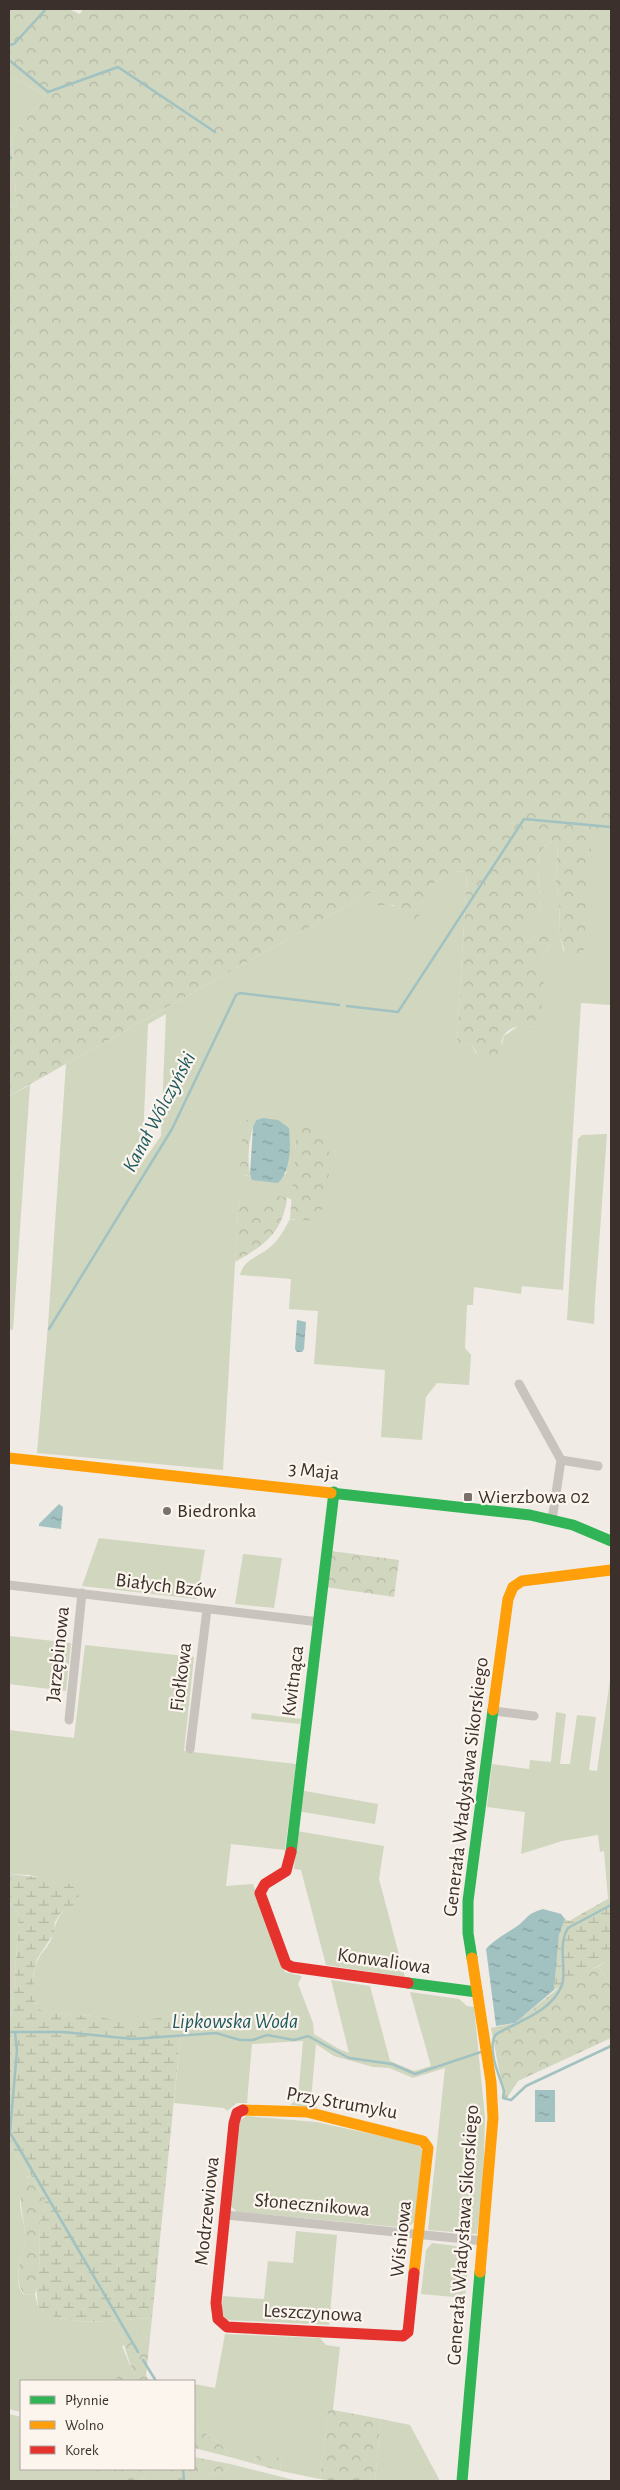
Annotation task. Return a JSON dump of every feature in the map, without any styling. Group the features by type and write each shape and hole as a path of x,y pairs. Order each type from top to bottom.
{"street":[{"path":"519,1384 561,1460 552,1520"},
{"name":"3 Maja","path":"9,1458 506,1512 552,1520 611,1541"},
{"path":"561,1460 598,1466"},
{"name":"Kwitnąca","path":"286,1964 260,1893 268,1882 285,1874 289,1867 334,1492"},
{"name":"Generała Władysława Sikorskiego","path":"462,2481 493,2118 491,2082 468,1933 468,1901 508,1599 513,1587 527,1580 611,1570"},
{"name":"Białych Bzów","path":"9,1585 319,1622"},
{"name":"Jarzębinowa","path":"69,1720 82,1593"},
{"name":"Fiołkowa","path":"190,1749 207,1609"},
{"path":"494,1711 534,1716"},
{"name":"Konwaliowa","path":"286,1964 321,1971 478,1992"},
{"name":"Przy Strumyku","path":"243,2110 273,2110 316,2114 410,2136 423,2141 428,2148"},
{"name":"Modrzewiowa","path":"218,2319 216,2303 234,2123 238,2113 243,2110"},
{"name":"Wiśniowa","path":"408,2332 428,2148"},
{"name":"Słonecznikowa","path":"226,2215 391,2230 420,2235 484,2241"},
{"name":"Leszczynowa","path":"218,2319 227,2327 403,2336 408,2332"}],"green space":[{"path":"9,9 69,9 80,14 83,9 611,9 610,835 592,834 583,960 568,959 560,938 559,898 556,881 558,842 549,843 543,849 538,867 541,907 528,923 525,931 526,942 530,943 540,931 549,931 550,944 541,958 539,966 544,975 540,1027 520,1026 510,1029 503,1037 500,1053 490,1060 482,1059 471,1044 457,1043 467,872 459,871 440,879 429,888 417,922 410,926 400,921 394,905 376,905 377,889 9,1096 9,208 17,205 11,137 45,96 9,74"},
{"path":"9,74 45,96 11,137 17,205 9,208"},
{"path":"611,814 611,1005 581,1003 563,1290 522,1286 521,1294 474,1287 473,1305 467,1305 465,1348 471,1355 469,1385 437,1383 426,1397 422,1440 381,1437 385,1370 314,1364 318,1311 289,1309 291,1279 240,1275 248,1262 276,1242 290,1219 295,1220 300,1140 296,1140 292,1200 286,1197 257,1202 239,1195 223,1470 37,1453 66,1064 377,889 388,904 397,907 400,921 417,921 429,888 440,879 459,871 467,872 457,1042 471,1044 476,1053 502,1044 504,1036 520,1025 540,1027 539,966 541,958 550,944 536,936 530,943 526,942 524,931 541,907 538,867 543,848 549,843 558,842 556,881 559,898 560,938 564,952 592,834","holes":["166,1014 161,1136 142,1163 148,1024","263,1118 289,1128 290,1142 286,1174 252,1180 251,1177 244,1175 243,1120"]},
{"path":"30,1085 13,1330 9,1329 9,1096"},
{"path":"301,1118 321,1128 329,1149 329,1174 319,1221 290,1219 296,1140 300,1139"},
{"path":"243,1120 256,1120 249,1148 249,1171 251,1177 240,1173"},
{"path":"607,1134 594,1324 567,1320 578,1139 582,1135"},
{"path":"239,1195 245,1195 257,1202 275,1196 286,1197 287,1199 281,1221 270,1238 235,1262"},
{"path":"99,1538 205,1550 197,1599 82,1586"},
{"path":"331,1551 399,1560 394,1597 326,1587"},
{"path":"243,1554 282,1558 274,1608 235,1604"},
{"path":"9,1636 71,1643 66,1691 9,1684"},
{"path":"85,1645 194,1657 184,1751 296,1764 285,1850 231,1844 226,1886 253,1884 285,1972 302,1976 298,1984 313,2023 314,2034 349,2053 331,1980 370,1986 390,2061 414,2071 431,2066 410,1992 459,1999 467,2006 474,2007 485,2118 483,2187 477,2234 428,2230 445,2068 413,2078 389,2068 373,2067 334,2056 316,2044 311,2100 318,2108 290,2105 298,2098 303,2041 252,2044 247,2103 237,2103 227,2111 224,2108 174,2103 182,2021 174,2015 139,2023 124,2024 99,2017 51,2013 44,2011 37,2005 33,1989 36,1964 52,1938 59,1917 67,1909 64,1883 29,1875 9,1874 9,1730 74,1738"},
{"path":"610,1680 611,1897 608,1898 604,1851 600,1852 598,1835 562,1841 521,1854 525,1812 487,1807 492,1764 529,1769 530,1760 551,1762 556,1712 566,1714 560,1764 570,1764 577,1715 596,1717 589,1770 597,1771"},
{"path":"252,1713 301,1719 300,1724 251,1719"},
{"path":"299,1790 378,1804 375,1824 297,1811"},
{"path":"297,1831 384,1846 379,1879 405,1977 326,1965 301,1870 294,1869"},
{"path":"9,1874 47,1878 80,1887 78,1902 60,1914 55,1922 54,1933 37,1959 33,1975 35,2003 41,2010 56,2014 97,2016 128,2024 173,2015 182,2021 152,2318 92,2322 76,2321 61,2319 48,2314 38,2307 36,2285 39,2276 40,2222 46,2211 45,2202 31,2175 9,2145 9,2027 13,2007 19,1913 9,1902"},
{"path":"611,1897 611,1959 554,1990 559,1935 565,1919 569,1921"},
{"path":"9,1902 19,1913 13,2007 9,2027"},
{"path":"611,1959 611,1987 599,1966"},
{"path":"599,1966 611,1987 611,2038 518,2081 505,2101 491,2028 515,2023 566,1982"},
{"path":"246,2116 316,2122 418,2144 422,2151 415,2221 408,2228 237,2212 231,2206 239,2122"},
{"path":"9,2145 31,2175 27,2177 20,2200 25,2238 18,2281 23,2294 35,2295 38,2307 48,2314 61,2319 92,2322 152,2318 150,2337 142,2336 122,2346 132,2370 117,2380 20,2380 20,2412 9,2409"},
{"path":"31,2175 45,2202 46,2211 40,2223 39,2276 35,2295 24,2294 20,2287 18,2274 25,2237 21,2204 22,2187 25,2180"},
{"path":"296,2231 337,2235 329,2325 226,2320 221,2310 223,2296 264,2299 268,2261 293,2263"},
{"path":"432,2243 464,2247 469,2254 465,2298 421,2294 426,2250"},
{"path":"225,2334 320,2338 326,2345 340,2347 333,2410 328,2410 320,2479 281,2471 280,2460 256,2457 255,2464 230,2457 224,2447 195,2426 195,2384 215,2388"},
{"path":"136,2335 150,2337 146,2375 148,2380 116,2380 120,2373 132,2370 122,2339"},
{"path":"328,2409 381,2419 375,2481 333,2481 320,2479"},
{"path":"9,2414 20,2417 20,2470 93,2470 107,2477 125,2481 9,2481"},
{"path":"381,2419 410,2425 440,2481 375,2481"},
{"path":"195,2426 224,2447 230,2457 195,2448"},
{"path":"262,2452 275,2454 280,2460 281,2471 255,2464 256,2457"},
{"path":"195,2457 230,2464 223,2472 206,2475 201,2481 171,2481 171,2470 195,2470"},
{"path":"230,2464 298,2481 201,2481 206,2475 223,2472"},
{"path":"92,2470 147,2470 145,2478 132,2481 117,2480"},
{"path":"147,2470 171,2470 171,2481 138,2481 145,2478"}],"water":[{"path":"263,1118 278,1120 289,1128 290,1150 288,1165 278,1183 252,1180 250,1174 253,1127 256,1120"},
{"path":"297,1320 306,1322 304,1349 302,1352 297,1352 295,1349"},
{"path":"59,1504 63,1507 61,1529 39,1526 39,1524"},
{"path":"543,1909 561,1914 565,1919 559,1935 554,1990 515,2023 496,2026 486,1949 530,1915"},
{"path":"535,2090 555,2090 555,2122 535,2122"}],"waterway":[{"path":"9,45 14,44 46,9"},
{"path":"9,60 48,92 118,67 215,132"},
{"name":"Kanał Wólczyński","path":"347,1006 398,1012 524,819 611,827"},
{"name":"Kanał Wólczyński","path":"49,1329 172,1129 236,995 240,993 339,1005"},
{"name":"Lipkowska Woda","path":"611,1905 568,1928 563,1942 564,1972 562,1985 551,2002 494,2037 492,2048 504,2091 503,2098 511,2100 526,2086 611,2046"},
{"name":"Lipkowska Woda","path":"9,2032 63,2032 133,2039 216,2033 240,2040 253,2040 267,2035 294,2040 308,2036 349,2058 392,2064 415,2074 481,2052"},
{"path":"10,2131 17,2050 15,2032"},
{"path":"9,2131 138,2352"},
{"path":"143,2360 155,2380"},
{"path":"183,2470 184,2481"}],"traffic: fast":[{"path":"291,1852 334,1492"},
{"path":"331,1493 530,1515 573,1525 611,1541"},
{"path":"472,1958 468,1933 468,1901 493,1710"},
{"path":"408,1983 477,1992"},
{"path":"462,2481 480,2272"}],"traffic: slow":[{"path":"9,1458 331,1493"},
{"path":"493,1710 508,1599 513,1587 522,1581 611,1570"},
{"path":"472,1958 491,2082 493,2118 480,2272"},
{"path":"243,2110 307,2112 423,2141 428,2148 414,2273"}],"traffic: jam":[{"path":"291,1852 286,1871 265,1884 260,1893 286,1964 292,1967 408,1983"},
{"path":"243,2110 237,2113 234,2123 216,2303 218,2319 227,2327 403,2336 408,2332 414,2273"}],"place":[{"name":"Wierzbowa 02","path":"468,1497"},
{"name":"Biedronka","path":"167,1511"}]}
